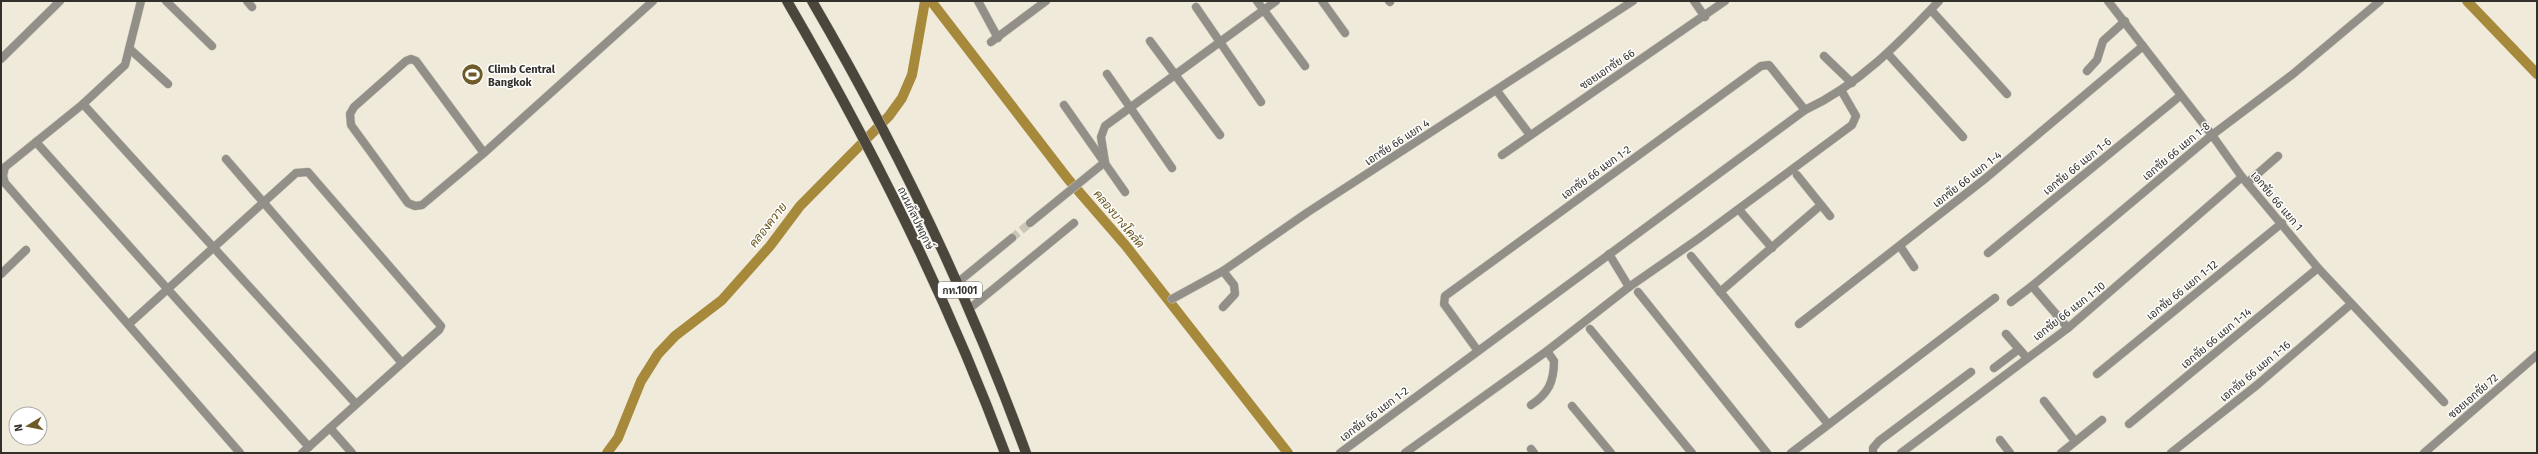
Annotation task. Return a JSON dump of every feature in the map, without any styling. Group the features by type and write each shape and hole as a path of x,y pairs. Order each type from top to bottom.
{"main road":[{"name":"ถนนกัลปพฤกษ์","path":"787,1 867,145 933,281 1005,453"},
{"name":"ถนนกัลปพฤกษ์","path":"812,1 883,130 957,283 1026,453"}],"street":[{"path":"1,58 60,1"},
{"path":"141,1 131,50 125,65 83,104 6,167 3,176 5,183 240,453"},
{"path":"166,1 212,46"},
{"path":"484,153 416,61 411,59 406,60 354,107 350,114 351,125 408,203 412,205 424,203 484,153 653,1"},
{"path":"978,1 995,40 1046,1"},
{"path":"1257,1 1305,66"},
{"path":"1105,162 1102,137 1105,126 1276,1"},
{"path":"1322,1 1345,34"},
{"name":"เอกชัย 66 แยก 4","path":"1172,299 1223,271 1308,212 1497,91 1633,1"},
{"path":"1694,1 1705,17"},
{"name":"ซอยเอกชัย 66","path":"1502,155 1705,17 1725,1"},
{"name":"เอกชัย 66 แยก 1-2","path":"1340,453 1805,110 1852,83 1888,54 1939,1"},
{"name":"เอกชัย 66 แยก 1","path":"2108,1 2125,21 2180,96 2212,135 2245,180 2318,268 2444,402"},
{"name":"เอกชัย 66 แยก 1-8","path":"2011,302 2212,135 2293,74 2380,1"},
{"path":"1196,7 1261,102"},
{"path":"1930,10 2007,94"},
{"path":"2087,71 2097,60 2103,41 2125,21"},
{"path":"1150,41 1174,76 1220,135"},
{"name":"เอกชัย 66 แยก 1-4","path":"1799,324 1900,246 2060,118 2143,46"},
{"path":"131,50 168,84"},
{"path":"1888,54 1963,137"},
{"path":"1824,56 1852,83"},
{"name":"เอกชัย 66 แยก 1-2","path":"1478,351 1444,304 1445,296 1761,66 1769,65 1805,110"},
{"path":"1107,74 1172,168"},
{"path":"1405,453 1547,351 1629,287 1698,239 1852,125 1856,116 1841,90"},
{"path":"1497,91 1530,135"},
{"name":"เอกชัย 66 แยก 1-6","path":"1988,253 2180,96"},
{"path":"83,104 356,404"},
{"path":"1064,104 1125,192"},
{"path":"36,142 309,447"},
{"name":"เอกชัย 66 แยก 1-10","path":"1901,453 2068,328 2245,180 2278,156"},
{"path":"226,160 402,363"},
{"path":"1030,223 1105,162"},
{"path":"129,324 296,173 308,172 440,323 439,330 302,453"},
{"path":"1797,175 1830,216"},
{"path":"1720,292 1821,205"},
{"path":"1741,212 1772,248"},
{"path":"968,309 1074,223"},
{"name":"เอกชัย 66 แยก 1-12","path":"2097,374 2282,223"},
{"path":"957,283 1012,238"},
{"path":"1900,246 1914,267"},
{"path":"1,274 26,250"},
{"path":"1609,254 1629,287"},
{"path":"1691,256 1828,424"},
{"name":"เอกชัย 66 แยก 1-14","path":"2129,424 2318,268"},
{"path":"1223,271 1234,284 1236,294 1223,307"},
{"path":"2032,286 2068,328"},
{"path":"1638,292 1767,453"},
{"path":"1791,453 1995,298"},
{"name":"เอกชัย 66 แยก 1-16","path":"2171,453 2257,385 2351,304"},
{"path":"1590,329 1692,453"},
{"path":"2006,334 2027,358"},
{"path":"1994,368 2019,349"},
{"path":"1531,405 1544,396 1549,386 1554,361 1547,351"},
{"name":"ซอยเอกชัย 72","path":"2424,453 2537,355"},
{"path":"1873,453 1873,448 1879,441 1971,372"},
{"path":"2044,401 2075,441"},
{"path":"1572,406 1611,453"},
{"path":"2061,453 2102,420"},
{"path":"330,428 352,453"},
{"path":"2000,440 2010,453"}],"waterway":[{"name":"คลองควาย","path":"607,453 618,438 641,381 658,354 675,336 722,300 770,246 800,206 889,116 902,98 912,75 925,1"},
{"name":"คลองบางโคลัด","path":"931,1 1068,179 1126,246 1288,453"},
{"path":"2467,1 2537,74"}],"tunnel":[{"path":"1012,238 1030,223"}],"place":[{"name":"Climb Central Bangkok","path":"473,75"}]}
